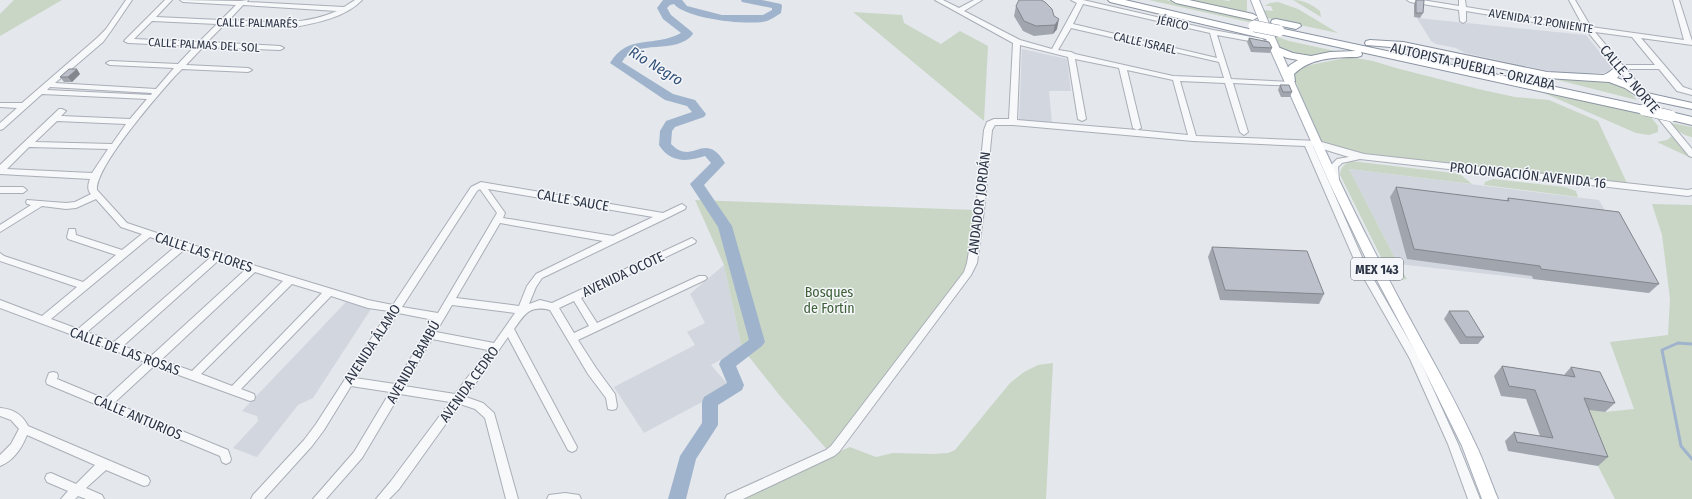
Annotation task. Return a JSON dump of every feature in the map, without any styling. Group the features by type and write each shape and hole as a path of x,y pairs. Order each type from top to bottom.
{"highway":[{"path":"1113,0 1204,23 1274,37 1298,58 1314,59"},
{"path":"1137,0 1254,21"},
{"path":"1176,0 1254,21"},
{"name":"AUTOPISTA PUEBLA - ORIZABA","path":"1254,21 1274,37 1494,78 1643,103"},
{"name":"AUTOPISTA PUEBLA - ORIZABA","path":"1274,37 1370,43 1643,103 1692,121"},
{"path":"1370,43 1403,45 1547,75 1605,78 1629,86 1643,103 1692,106"},
{"path":"1292,85 1288,73 1294,67 1314,59 1335,54 1358,54 1449,73 1494,78"},
{"path":"1605,78 1614,74 1621,67"},
{"name":"AUTOPISTA PUEBLA - ORIZABA","path":"1667,112 1692,116"}],"main road":[{"name":"MEX 143","path":"1255,0 1274,37 1313,144 1336,184 1376,267 1426,359 1469,445 1490,499"}],"street":[{"path":"0,127 100,40 109,30 128,0"},
{"path":"150,19 169,0"},
{"path":"183,0 243,2 348,9"},
{"name":"CALLE PALMARÉS","path":"150,19 294,25 305,24 348,9 359,0"},
{"path":"938,0 1017,42 1123,69 1177,81 1292,85"},
{"path":"959,11 979,0"},
{"name":"AVENIDA 12 PONIENTE","path":"1410,0 1634,35 1691,42"},
{"path":"1462,0 1463,21"},
{"name":"CALLE 2 NORTE","path":"1572,0 1588,28 1621,67 1643,103 1692,154"},
{"path":"1676,0 1691,42"},
{"path":"1053,51 1068,25 1078,1"},
{"name":"JÉRICO","path":"1078,1 1213,32 1274,37"},
{"path":"0,229 35,203 66,206 76,205 97,195 93,191 92,185 95,176 131,122 180,66 243,2"},
{"name":"CALLE PALMAS DEL SOL","path":"150,19 128,41 280,48"},
{"name":"CALLE ISRAEL","path":"1068,25 1222,61"},
{"path":"1213,32 1244,132"},
{"path":"1634,35 1680,89 1692,93"},
{"path":"1013,122 1017,42"},
{"path":"1072,56 1082,119"},
{"path":"110,63 248,70"},
{"path":"1621,67 1662,67"},
{"path":"1123,69 1137,128"},
{"path":"1177,81 1193,138"},
{"path":"48,85 155,94"},
{"path":"41,92 155,94"},
{"path":"0,105 25,106"},
{"path":"0,170 62,111"},
{"path":"55,118 131,122"},
{"name":"ANDADOR JORDÁN","path":"731,499 830,453 835,449 968,273 972,263 980,210 989,126 994,122 1013,122 1193,138 1313,144 1364,157"},
{"path":"27,144 114,147"},
{"path":"1313,144 1362,266 1414,358 1453,444 1474,499"},
{"path":"1336,184 1334,166 1340,161 1364,157"},
{"name":"PROLONGACIÓN AVENIDA 16","path":"1364,157 1688,193 1692,192"},
{"path":"0,170 95,176"},
{"path":"482,185 501,213 498,220 615,240"},
{"name":"CALLE SAUCE","path":"482,185 664,216"},
{"name":"AVENIDA ÁLAMO","path":"259,498 308,443 474,189 482,185"},
{"path":"0,190 22,190"},
{"name":"CALLE LAS FLORES","path":"97,195 124,225 148,234 368,304 439,317"},
{"name":"AVENIDA CEDRO","path":"382,499 394,486 509,330 522,310 535,281 539,276 682,207"},
{"name":"AVENIDA BAMBÚ","path":"320,499 358,455 498,220"},
{"path":"72,231 72,237 124,254"},
{"path":"43,320 148,234"},
{"name":"AVENIDA OCOTE","path":"554,307 692,241"},
{"path":"79,334 183,245"},
{"path":"0,256 1,258 84,286"},
{"path":"115,347 218,256"},
{"path":"106,404 253,268"},
{"path":"573,338 702,278"},
{"path":"193,376 290,280"},
{"path":"233,390 329,292"},
{"path":"576,297 595,328"},
{"path":"449,301 522,310 540,304 554,307 611,397 612,406"},
{"name":"CALLE DE LAS ROSAS","path":"0,304 250,397"},
{"path":"509,330 572,447"},
{"path":"429,335 496,347"},
{"name":"CALLE ANTURIOS","path":"53,376 51,381 224,453 226,459"},
{"path":"348,381 473,402 482,407 490,416 512,499"},
{"path":"0,412 10,413 20,420 24,429 21,441 10,454 0,461"},
{"path":"24,429 144,481"},
{"path":"67,499 104,464"},
{"path":"51,478 98,499"},
{"path":"553,499 575,499"}],"shaded area":[{"path":"1417,18 1586,35 1612,67 1608,72 1602,73 1562,74 1465,53 1456,48 1436,44 1431,41"},
{"path":"1022,49 1067,59 1071,91 1049,91 1052,123 1019,120"},
{"path":"1349,169 1599,200 1649,293 1398,264"},
{"path":"724,265 742,348 711,365 730,387 644,433 614,387 695,345 687,332 705,323 690,294"},
{"path":"346,302 371,309 313,398 298,405 257,457 233,448 258,421 257,416 242,411"}],"green space":[{"path":"14,0 62,0 0,36 0,14"},
{"path":"1149,0 1166,0 1260,21 1262,25"},
{"path":"1191,0 1247,0 1247,12"},
{"path":"1293,0 1314,6 1320,11 1321,17"},
{"path":"1278,2 1298,9 1338,33 1267,18 1264,10 1273,11 1271,6 1265,6 1270,3"},
{"path":"853,12 902,15 904,23 941,44 960,31 988,46 984,121"},
{"path":"1275,36 1289,41 1335,51 1305,57 1281,50"},
{"path":"1350,57 1373,61 1478,89 1515,97 1549,100 1598,121 1627,183 1358,154 1324,144 1317,138 1294,77 1294,72 1305,66"},
{"path":"1554,79 1587,80 1610,83 1620,86 1637,100"},
{"path":"1544,93 1650,116 1658,126 1658,132 1649,135 1636,133"},
{"path":"1672,123 1692,127 1692,137 1680,132"},
{"path":"1672,136 1691,158 1657,142 1667,140"},
{"path":"1351,161 1453,173 1461,175 1472,184 1349,169 1407,279 1393,281 1340,175 1343,166"},
{"path":"1493,179 1565,187 1576,191 1578,197 1484,185 1485,182"},
{"name":"Bosques de Fortín","path":"695,200 977,210 968,273 830,453 781,397 742,348 724,265"},
{"path":"1652,204 1692,205 1692,499 1615,499 1598,466 1574,407 1605,412 1634,409 1610,342 1668,335 1670,299 1662,235"},
{"path":"1053,363 1046,499 740,499 834,456 838,452 850,447 876,457 893,453 933,454 948,453 955,450 1010,383 1024,372 1038,365"}],"building":[{"path":"1019,0 1041,0 1052,9 1054,16 1059,19 1055,25 1036,26 1024,21 1016,6"},
{"path":"1416,0 1424,0 1423,13 1416,13"},
{"path":"1249,38 1269,42 1272,48 1253,47"},
{"path":"69,69 77,69 68,77 60,77"},
{"path":"1280,85 1289,85 1292,92 1283,92"},
{"path":"1396,187 1509,201 1508,198 1619,212 1659,284 1541,269 1540,266 1414,249"},
{"path":"1212,247 1307,251 1324,294 1225,290"},
{"path":"1449,311 1468,311 1484,337 1466,337"},
{"path":"1502,366 1575,377 1571,367 1600,372 1615,403 1584,398 1608,457 1517,442 1514,432 1553,438 1535,390 1509,386"}],"waterway":[{"name":"Río Negro","path":"677,499 688,456 710,425 710,402 736,385 727,364 757,342 725,226 697,184 719,163 707,151 684,157 675,154 665,145 666,131 670,124 700,114 691,103 669,97 616,63 620,55 633,47 666,43 688,34 667,17 662,8 667,2 677,1 683,8 722,18 765,18 777,11 777,6 746,0"},
{"path":"1692,344 1678,343 1662,350 1681,446 1692,459"}]}
